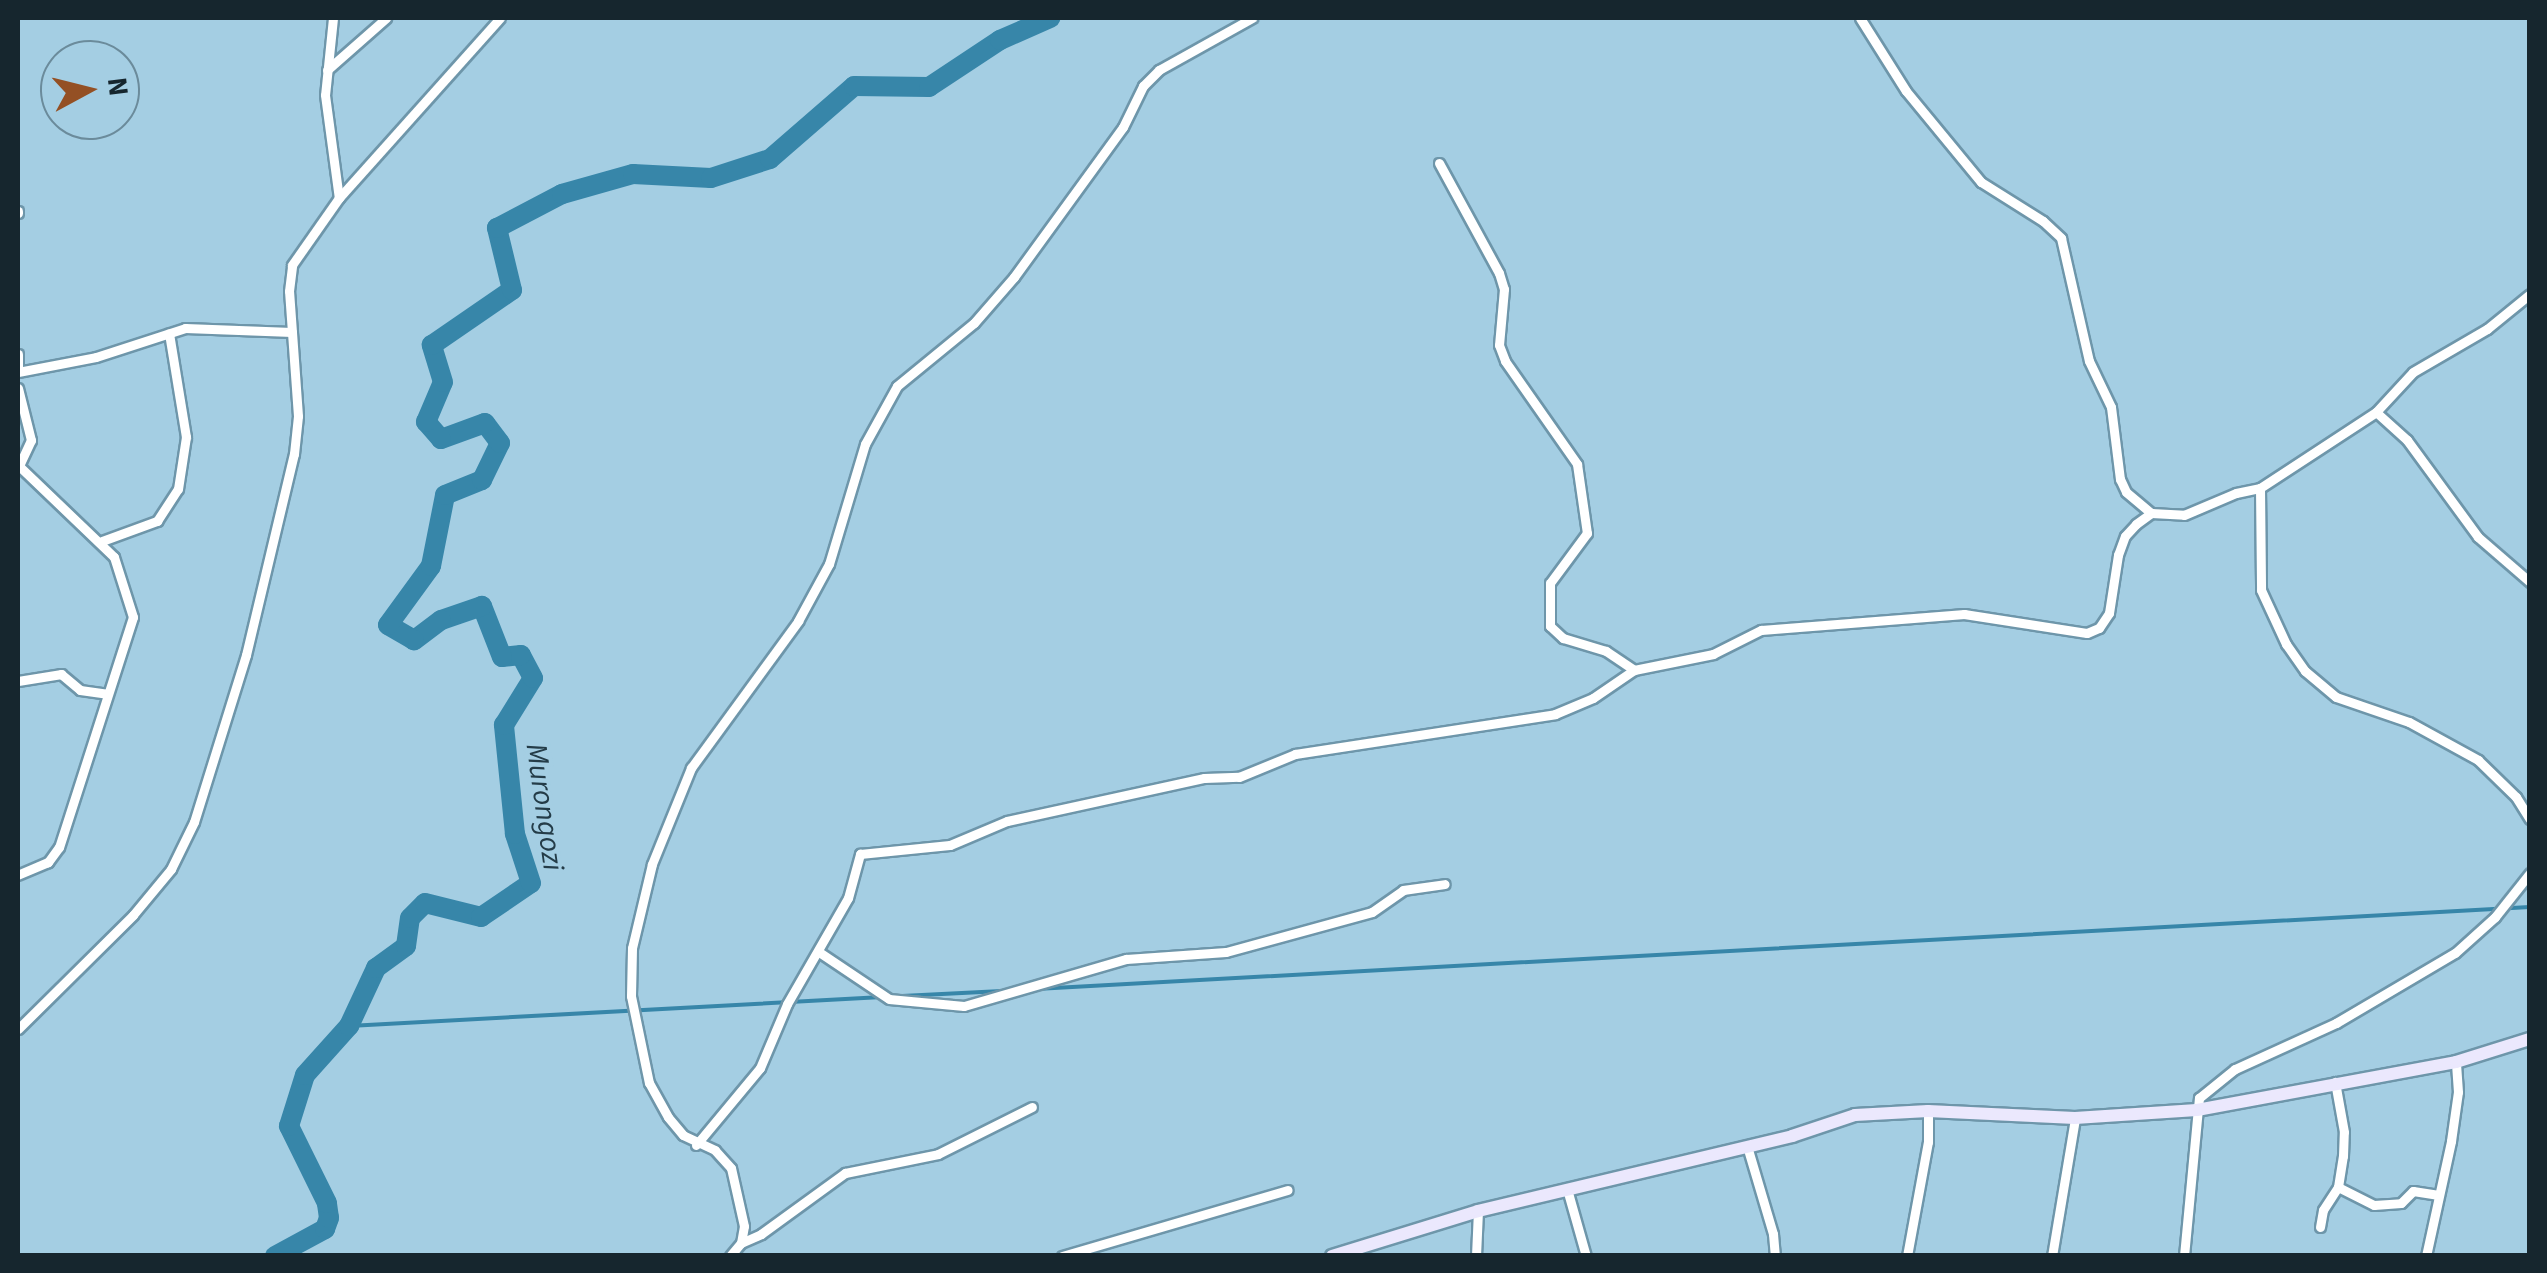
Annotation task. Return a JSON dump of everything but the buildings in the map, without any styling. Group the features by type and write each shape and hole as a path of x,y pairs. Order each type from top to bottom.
{"street":[{"path":"333,18 325,72 339,198"},
{"path":"325,72 386,18"},
{"path":"18,1029 133,916 171,869 194,822 246,655 284,506 298,416 289,272 339,198 500,18"},
{"path":"741,1242 742,1206 731,1168 715,1150 696,1144 668,1117 649,1083 631,996 632,948 652,864 690,768 798,622 830,564 865,444 897,386 974,323 1014,277 1123,127 1144,86 1159,70 1252,18"},
{"path":"1860,18 1906,91 1981,182 2044,221 2060,238 2089,361 2111,407 2120,479 2126,492 2151,512 2184,516 2236,493 2260,488 2376,412 2413,372 2486,328 2530,294"},
{"path":"1439,163 1499,273 1504,289 1498,345 1577,464 1587,533 1550,583 1550,626 1563,638 1606,651 1634,670"},
{"path":"18,354 18,370 50,369 168,333 209,326 262,334 292,332"},
{"path":"102,541 157,521 178,489 186,445 168,333"},
{"path":"18,388 30,440 18,466 102,541 120,569 132,608 129,633 60,848 48,862 18,875"},
{"path":"2376,412 2407,440 2478,537 2530,582"},
{"path":"2260,488 2261,590 2286,644 2305,671 2336,697 2409,722 2478,760 2516,798 2530,819"},
{"path":"696,1144 760,1068 787,1004 848,898 860,854 950,844 1007,821 1204,778 1238,777 1295,754 1556,714 1593,698 1634,670 1713,654 1751,634 1790,626 1964,614 2088,633 2099,628 2109,613 2124,536 2151,512"},
{"path":"18,681 62,674 80,690 107,694"},
{"path":"2184,1256 2199,1098 2220,1078 2336,1023 2455,954 2495,917 2530,873"},
{"path":"818,952 890,999 964,1006 1126,959 1226,952 1372,912 1403,890 1444,884"},
{"path":"1332,1256 1478,1211 1747,1146 1854,1115 1928,1111 2075,1118 2197,1110 2456,1062 2530,1039"},
{"path":"2426,1256 2458,1092 2456,1062"},
{"path":"2320,1226 2322,1210 2338,1187 2344,1132 2335,1082"},
{"path":"730,1256 741,1242 761,1234 845,1172 938,1154 1032,1106"},
{"path":"1907,1256 1928,1142 1928,1111"},
{"path":"2052,1256 2075,1118"},
{"path":"1747,1146 1773,1234 1775,1256"},
{"path":"2338,1187 2374,1205 2401,1203 2412,1192 2439,1195"},
{"path":"1567,1189 1586,1256"},
{"path":"1062,1256 1288,1190"},
{"path":"1476,1256 1478,1211"}],"waterway":[{"name":"Murongozi","path":"275,1256 325,1229 329,1218 327,1203 289,1126 305,1075 349,1026 376,968 406,946 410,918 425,903 481,917 531,883 515,834 504,725 533,678 521,655 502,657 482,606 441,620 414,640 388,625 431,566 445,495 482,480 500,443 485,423 441,439 426,422 443,382 432,345 512,290 497,228 562,194 633,174 711,178 770,159 854,86 929,87 1000,40 1050,18"},
{"path":"1036,989 2530,907"},
{"path":"902,996 1002,991"},
{"path":"349,1026 882,997"}]}
